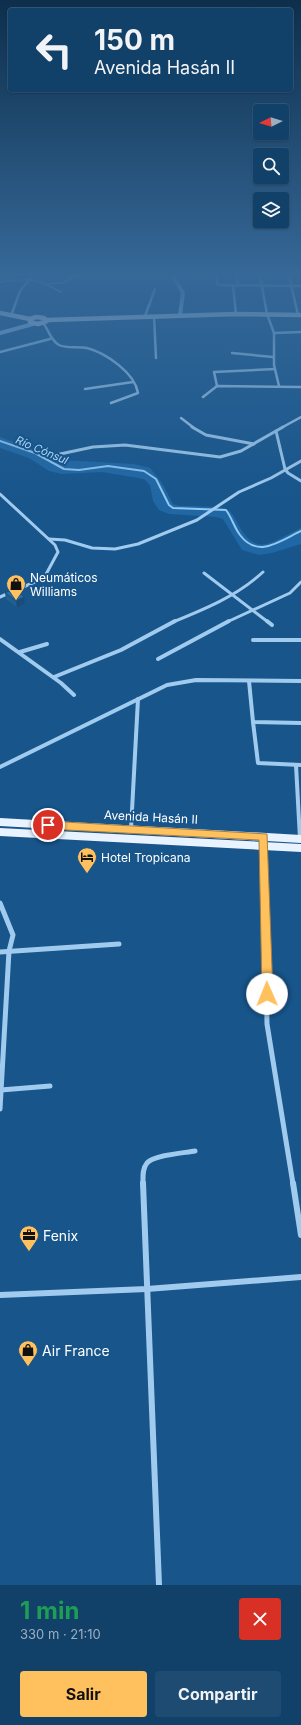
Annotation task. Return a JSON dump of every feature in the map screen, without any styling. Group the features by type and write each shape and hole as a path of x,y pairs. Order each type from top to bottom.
{"main road":[{"name":"Avenida Hasán II","path":"0,822 131,829 264,841"},
{"name":"Avenida Hasán II","path":"0,832 301,842"}],"street":[{"path":"90,350 117,364 138,387 138,393 111,403"},
{"path":"156,350 156,358"},
{"path":"273,350 273,357 279,386"},
{"path":"232,353 273,357"},
{"path":"217,386 214,372 275,369"},
{"path":"85,389 133,382"},
{"path":"203,397 217,386 301,387"},
{"path":"60,454 93,446 126,445 220,457 255,444 301,417"},
{"path":"181,418 198,432 206,435 255,444"},
{"path":"276,431 285,469 288,473 301,481"},
{"path":"49,539 65,540 92,548 115,549 138,544 197,520 224,504 239,492 271,478 301,461"},
{"path":"0,494 55,545 58,554 46,576 0,597"},
{"path":"55,545 65,540"},
{"path":"54,677 121,650 163,626 199,612 232,595 263,572"},
{"path":"204,573 272,625"},
{"path":"158,659 214,628 290,593 301,582"},
{"path":"0,639 20,652 39,669 54,677 74,695"},
{"path":"253,640 301,640"},
{"path":"20,652 47,644"},
{"path":"0,767 156,690 177,682 196,680 301,681"},
{"path":"249,681 258,763 298,765 301,842"},
{"path":"131,829 138,699"},
{"path":"253,722 301,722"},
{"path":"264,841 268,1024 301,1235"},
{"path":"0,903 13,935 9,951 0,1109"},
{"path":"0,952 119,944"},
{"path":"1,1090 50,1086"},
{"path":"159,1585 143,1173 146,1164 152,1159 195,1151"},
{"path":"0,1295 147,1289 301,1277"}],"shaded area":[{"path":"0,437 61,460 134,464 150,468 162,483 173,504 180,506 226,509 232,514 246,536 253,542 260,544 267,544 275,541 301,528 301,544 272,553 259,555 242,550 223,519 217,517 169,514 159,510 153,501 150,485 144,479 102,472 62,474 49,471 29,458 0,448"}],"building":[{"path":"15,588 24,597 16,601 5,593"}],"waterway":[{"name":"Río Cónsul","path":"0,441 35,453 64,469 79,470 108,466 144,471 156,479 169,505 173,508 226,510 240,535 254,546 269,546 301,531"}],"place":[{"name":"Neumáticos Williams","path":"16,601"},
{"name":"Hotel Tropicana","path":"87,874"},
{"name":"Fenix","path":"29,1252"},
{"name":"Air France","path":"28,1367"}],"route":[{"path":"48,825 264,837 267,994"}]}
